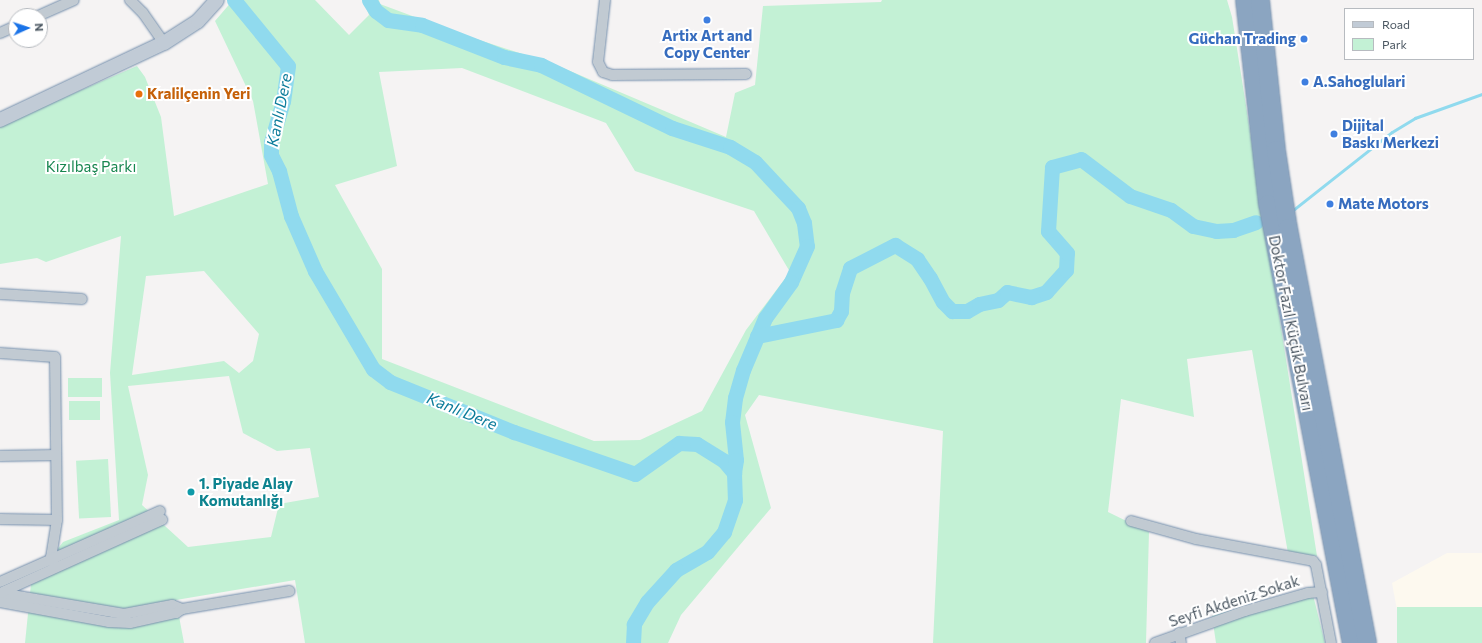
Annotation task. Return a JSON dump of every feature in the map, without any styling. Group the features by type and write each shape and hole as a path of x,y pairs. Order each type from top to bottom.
{"highway":[{"path":"1239,0 1247,23"},
{"name":"Doktor Fazıl Küçük Bulvarı","path":"1244,0 1276,201 1352,643"},
{"name":"Doktor Fazıl Küçük Bulvarı","path":"1260,0 1276,201"},
{"name":"Doktor Fazıl Küçük Bulvarı","path":"1281,230 1367,643"}],"main road":[{"path":"0,120 164,43 198,21 217,0"}],"street":[{"path":"48,12 74,0"},
{"path":"130,0 143,13 164,43"},
{"path":"605,0 598,62 603,72 612,75 746,74"},
{"path":"0,294 82,299"},
{"path":"0,353 55,357 57,520 51,557 55,567"},
{"path":"0,456 56,455"},
{"path":"0,582 51,557 161,515 0,593"},
{"path":"0,519 57,520"},
{"path":"1131,520 1196,539 1313,561 1316,565 1322,592 1331,643"},
{"path":"0,602 109,622 130,622 176,613 182,609 289,591"},
{"name":"Seyfi Akdeniz Sokak","path":"1155,643 1180,638 1308,593 1322,592"},
{"path":"0,593 113,613 141,612 172,606 182,609"},
{"path":"1327,620 1346,609"}],"shaded area":[{"path":"1447,553 1482,553 1482,643 1403,643 1392,583"}],"green space":[{"name":"Kızılbaş Parkı","path":"233,0 315,0 349,35 369,15 363,0 379,0 380,4 458,33 556,65 726,137 735,93 755,85 763,6 881,2 882,0 1227,0 1232,17 1317,556 1288,553 1252,350 1187,359 1194,417 1121,399 1108,512 1149,532 1146,643 933,643 943,431 759,395 745,415 771,508 681,615 668,643 305,643 295,580 176,600 184,643 25,643 31,584 63,542 119,520 110,373 121,236 46,262 37,258 0,264 0,125 137,66 145,77 161,117 174,216 268,184 253,101 215,21","holes":["462,68 606,123 635,171 754,211 790,272 746,330 702,411 640,440 594,441 382,359 382,269 335,185 397,166 379,72","204,271 259,334 253,361 239,373 224,361 132,375 146,276","229,376 243,433 277,451 310,448 319,497 279,504 271,537 188,547 142,505 148,475 128,386"]},
{"path":"68,378 102,378 102,397 68,397"},
{"path":"69,401 100,401 100,420 69,420"},
{"path":"108,459 111,517 79,519 76,461"},
{"path":"1311,587 1325,643 1216,643 1212,616"},
{"path":"1397,607 1482,607 1482,643 1397,643"}],"waterway":[{"name":"Kanlı Dere","path":"234,0 288,66 283,101 271,142 271,155 279,171 291,216 315,271 373,369 390,382 514,432 635,474 679,443 697,444 724,461 734,473 735,500 724,532 707,552 676,570 647,602 634,624 633,643"},
{"path":"369,0 376,11 388,20 422,25 504,57 541,65 672,128 730,147 755,162 798,208 804,223 807,246 791,282 765,318 743,370 735,398 732,422 736,460 734,473"},
{"path":"1292,211 1392,132 1415,118 1482,94"},
{"path":"757,336 836,320 841,311 842,293 850,268 895,245 917,259 930,278 943,302 952,311 967,311 979,304 998,300 1007,292 1031,297 1046,292 1066,270 1067,253 1048,231 1052,167 1081,159 1130,196 1171,210 1193,226 1216,231 1233,230 1256,222"},
{"path":"1256,222 1265,220"}],"place":[{"name":"Artix Art and Copy Center","path":"707,20"},
{"name":"Güchan Trading","path":"1304,39"},
{"name":"A.Sahoglulari","path":"1305,82"},
{"name":"Kralilçenin Yeri","path":"139,94"},
{"name":"Dijital Baskı Merkezi","path":"1334,134"},
{"name":"Mate Motors","path":"1330,204"},
{"name":"1. Piyade Alay Komutanlığı","path":"191,492"}]}
